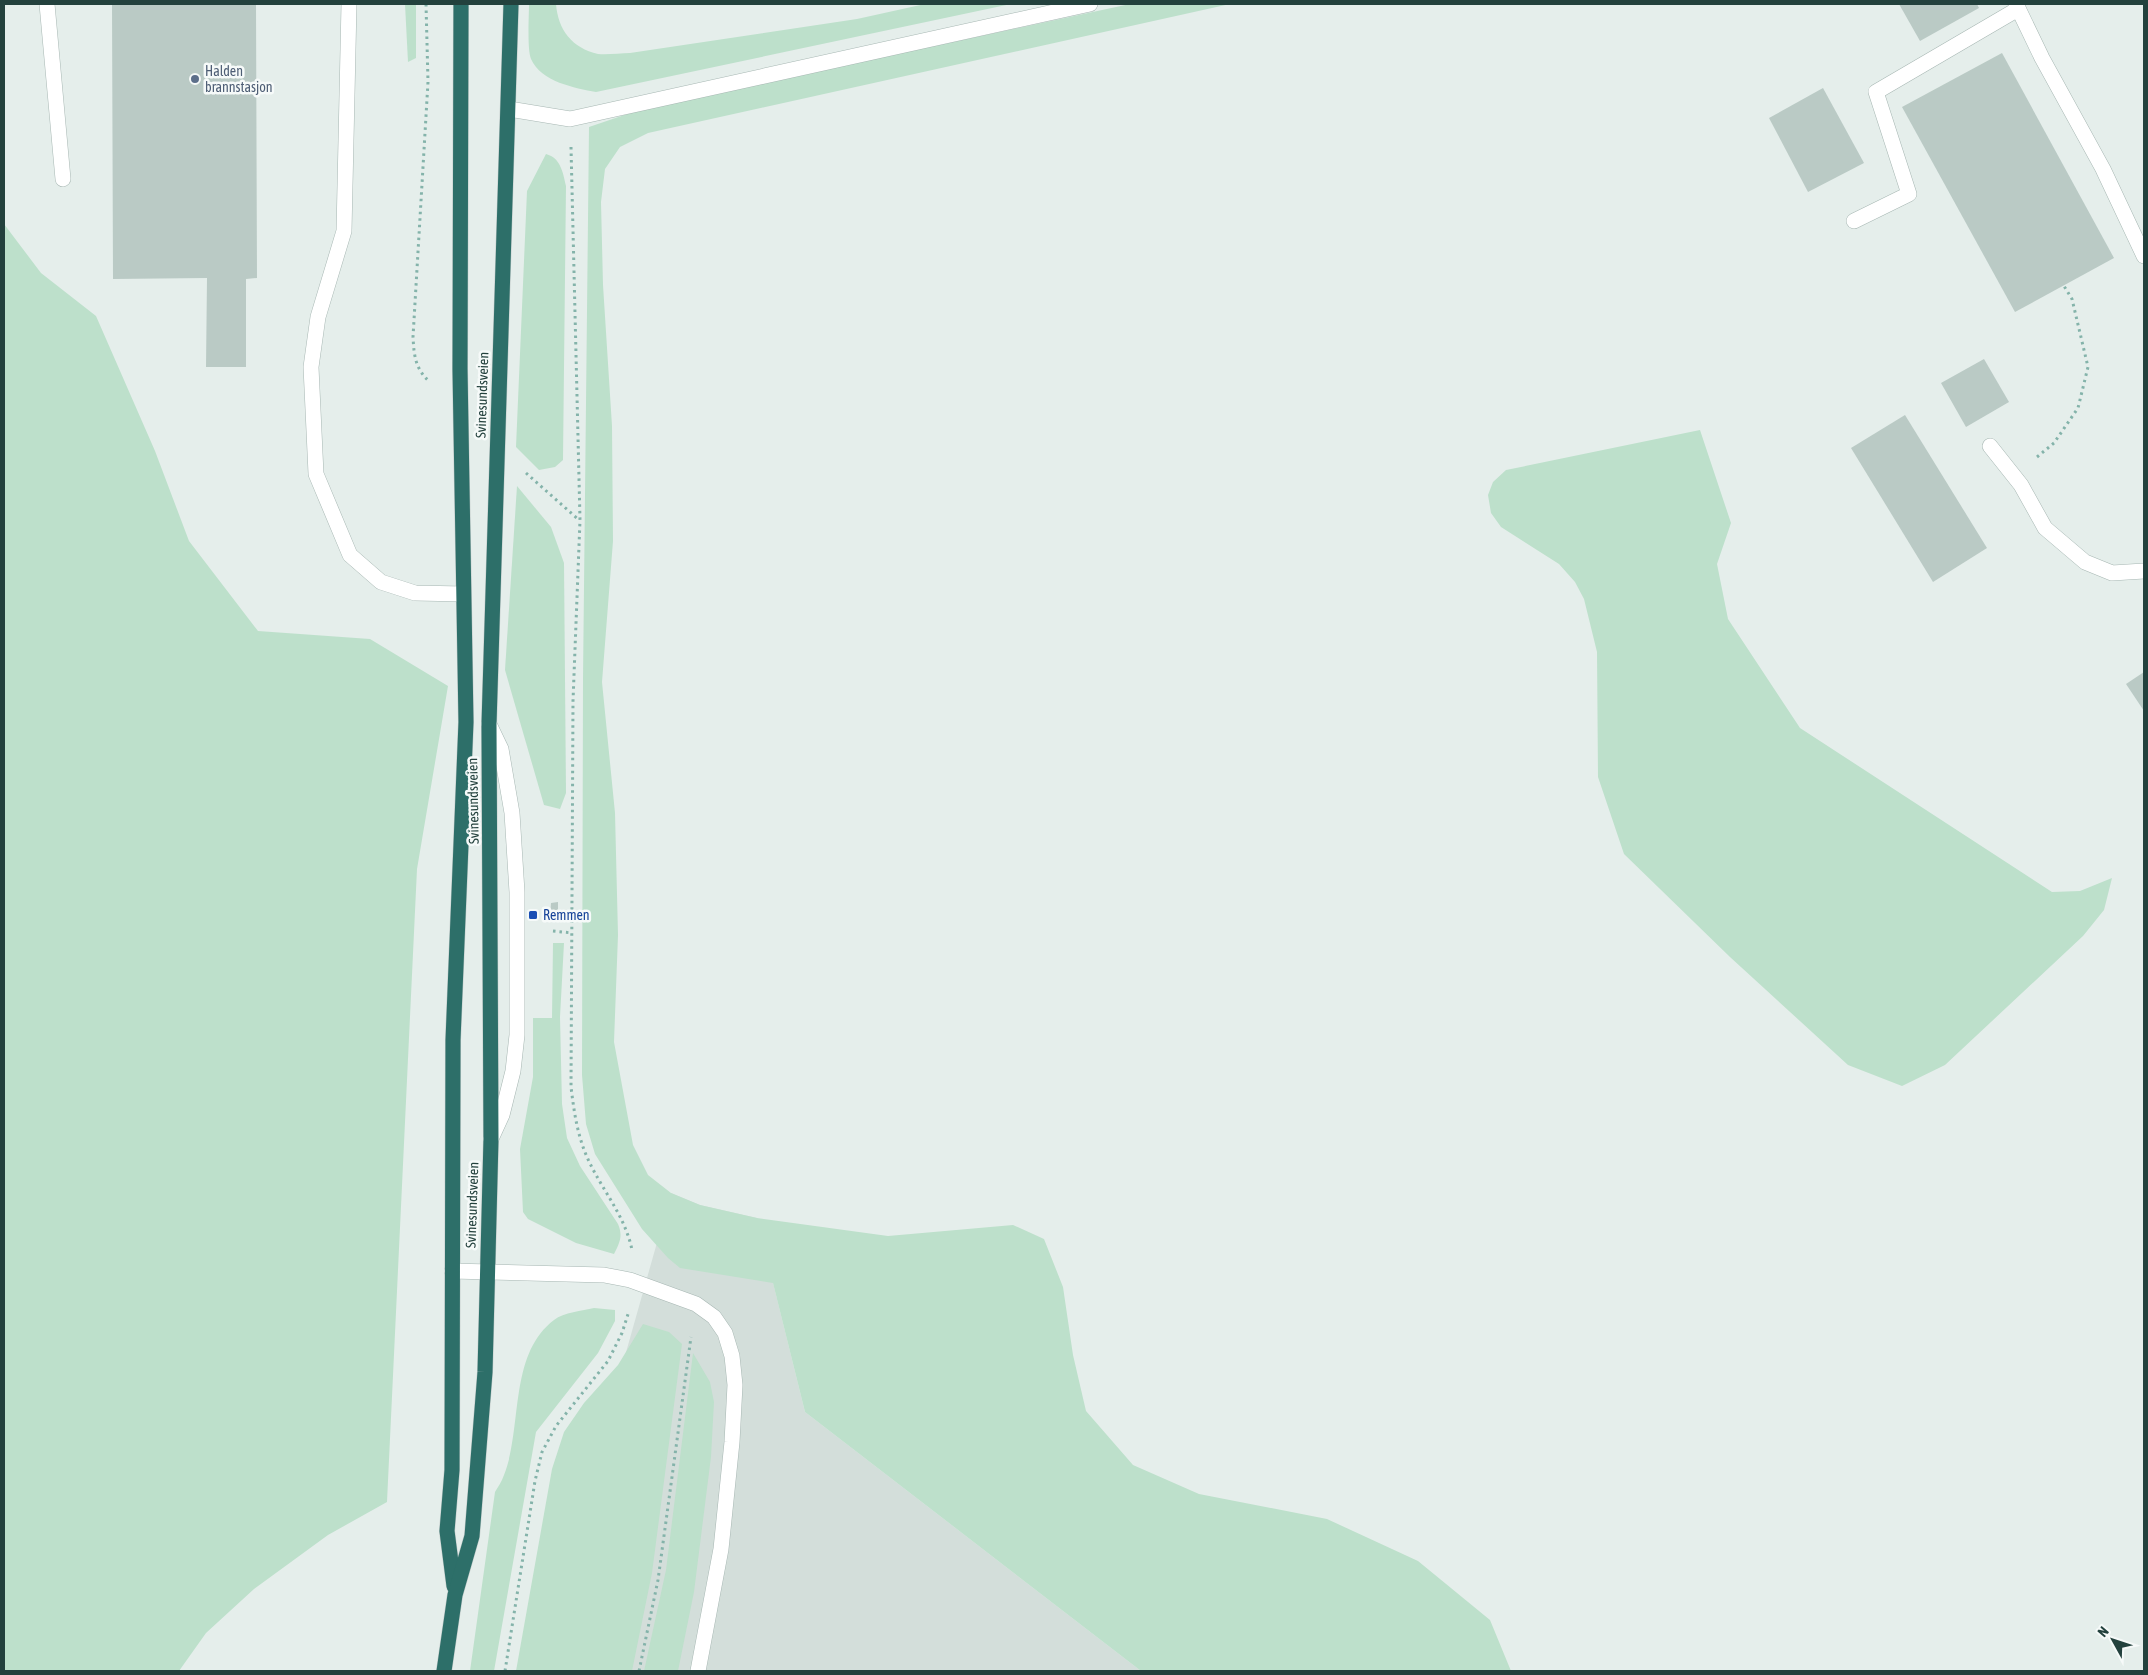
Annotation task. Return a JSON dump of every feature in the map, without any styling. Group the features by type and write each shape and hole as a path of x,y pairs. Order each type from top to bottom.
{"highway":[{"name":"Svinesundsveien","path":"455,1595 447,1531 452,1470 453,1040 466,722 460,369 461,4"},
{"name":"Svinesundsveien","path":"444,1671 455,1595 472,1536 485,1372 491,1138 489,724 511,4"}],"street":[{"path":"47,4 63,179"},
{"path":"349,4 344,231 318,317 311,366 316,474 350,555 381,582 415,593 463,594"},
{"path":"509,109 570,119 1090,4"},
{"path":"1854,221 1909,194 1876,92 2017,6 2042,58 2103,169 2144,256"},
{"path":"1990,446 2014,476 2045,528 2085,562 2112,573 2144,571"},
{"path":"489,724 501,749 512,812 517,892 517,1035 513,1071 502,1115 491,1138"},
{"path":"452,1270 604,1275 630,1280 696,1304 714,1317 725,1333 732,1356 735,1385 732,1442 721,1549 698,1671"}],"path":[{"path":"426,4 428,82 413,337 414,356 418,369 436,388"},
{"path":"505,1671 534,1490 542,1452 556,1426 612,1354 630,1310 632,1250 627,1231 614,1204 587,1158 576,1124 571,1086 573,701 580,520 573,274 573,175 570,119"},
{"path":"2014,476 2054,443 2078,408 2088,366 2072,298 2064,286"},
{"path":"519,467 580,520"},
{"path":"553,931 572,933"},
{"path":"639,1671 658,1580 696,1304"}],"shaded area":[{"path":"671,1193 700,1205 757,1218 805,1412 1141,1671 536,1671"}],"green space":[{"path":"405,4 416,4 416,58 408,62"},
{"path":"529,4 556,4 563,30 574,42 589,51 606,54 630,53 857,19 925,4 1011,4 596,92 559,83 536,67 531,59 529,48"},
{"path":"1130,4 1230,4 648,133 620,147 605,169 601,202 603,285 612,426 613,541 602,682 615,813 618,935 614,1042 633,1145 648,1175 671,1193 700,1205 757,1218 888,1236 1013,1225 1044,1239 1063,1287 1073,1355 1086,1411 1133,1465 1199,1494 1327,1519 1418,1561 1490,1620 1511,1671 1141,1671 805,1412 773,1283 680,1268 668,1258 642,1229 595,1154 586,1124 582,1075 583,679 589,127 645,108"},
{"path":"546,154 558,162 566,186 563,460 555,467 539,470 516,447 527,191"},
{"path":"4,224 41,273 96,316 155,451 189,541 258,631 370,639 448,686 417,869 387,1502 328,1535 254,1589 206,1633 179,1671 4,1671"},
{"path":"1700,430 1731,523 1717,564 1728,619 1800,728 2052,892 2080,891 2112,878 2104,910 2083,936 1945,1065 1902,1086 1848,1065 1730,957 1624,854 1598,777 1597,652 1584,599 1575,582 1559,564 1501,527 1491,513 1488,495 1493,482 1506,470"},
{"path":"517,486 551,527 564,563 566,793 560,809 544,805 505,670"},
{"path":"553,943 564,943 560,1017 562,1104 567,1138 580,1166 618,1224 620,1239 614,1254 576,1243 528,1219 523,1212 520,1149 533,1077 533,1018 552,1018"},
{"path":"594,1308 615,1310 615,1321 598,1353 536,1432 494,1671 470,1671 495,1492 503,1477 510,1456 519,1393 529,1352 539,1335 558,1317"},
{"path":"643,1324 669,1332 682,1344 652,1573 632,1671 516,1671 552,1469 564,1432 584,1403 618,1365"},
{"path":"693,1353 710,1382 714,1402 711,1457 694,1592 678,1671 644,1671 666,1570"}],"building":[{"path":"112,4 256,4 257,278 246,279 246,367 206,367 207,278 113,279"},
{"path":"1899,4 1977,4 1979,8 1920,41"},
{"path":"2002,53 2114,258 2015,312 1902,107"},
{"path":"1823,88 1864,163 1808,192 1769,118"},
{"path":"1984,359 2009,402 1966,427 1941,383"},
{"path":"1905,415 1987,548 1933,582 1851,448"},
{"path":"2144,672 2144,711 2126,684"},
{"path":"558,902 558,921 550,921 551,903"}],"place":[{"name":"Halden brannstasjon","path":"195,79"},
{"name":"Remmen","path":"533,915"}]}
